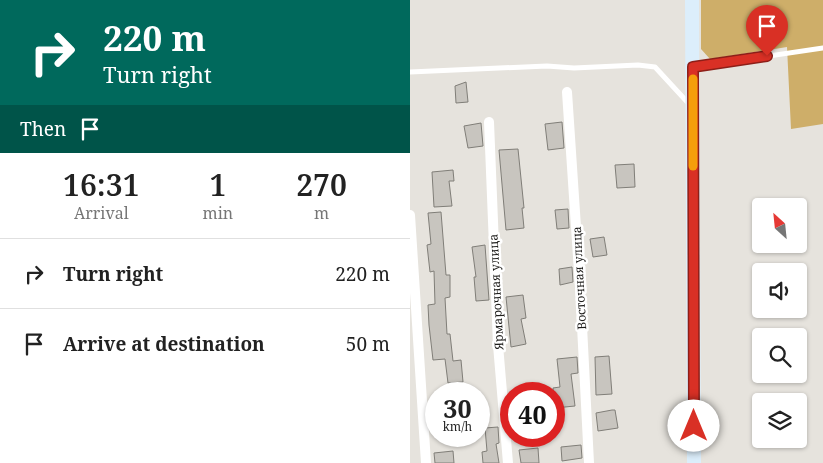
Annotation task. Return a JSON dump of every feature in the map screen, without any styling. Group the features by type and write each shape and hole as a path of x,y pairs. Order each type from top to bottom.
{"street":[{"path":"692,0 694,463"},
{"name":"Восточная улица","path":"567,92 589,463"},
{"name":"Ярмарочная улица","path":"489,122 498,345 508,463"},
{"path":"410,215 426,463"}],"lane":[{"path":"693,67 823,48"},
{"path":"410,72 547,66 574,68 638,65 655,68 693,108"}],"shaded area":[{"path":"701,0 823,0 823,124 791,129 787,47 710,59 701,49"}],"building":[{"path":"466,82 468,102 456,103 455,86"},
{"path":"562,122 564,148 548,150 545,124"},
{"path":"481,123 483,146 468,148 464,126"},
{"path":"518,149 524,208 522,208 524,228 506,230 499,150"},
{"path":"634,164 635,187 617,188 615,165"},
{"path":"453,170 454,181 449,181 452,206 434,207 432,172"},
{"path":"568,209 569,228 557,229 555,210"},
{"path":"441,212 446,275 450,275 450,297 445,298 447,334 450,334 453,361 461,360 463,382 448,382 445,359 433,360 428,305 435,304 434,271 430,272 427,245 431,244 428,213"},
{"path":"604,237 607,255 593,257 590,239"},
{"path":"485,245 489,300 476,301 474,277 476,277 472,247"},
{"path":"572,267 573,282 560,285 559,269"},
{"path":"523,295 526,318 521,319 526,344 511,347 506,297"},
{"path":"609,356 612,394 596,395 595,357"},
{"path":"577,357 578,373 571,374 575,406 565,407 565,382 559,382 557,359"},
{"path":"615,410 618,428 598,431 596,413"},
{"path":"498,427 499,443 496,444 499,463 483,463 482,452 487,451 487,447 490,447 490,428"},
{"path":"581,445 582,458 562,461 561,447"},
{"path":"538,448 539,463 521,463 519,450"},
{"path":"453,451 454,463 435,463 434,453"}],"slow traffic":[{"path":"693,79 693,166"}],"route":[{"path":"694,426 693,67 767,56"}]}
